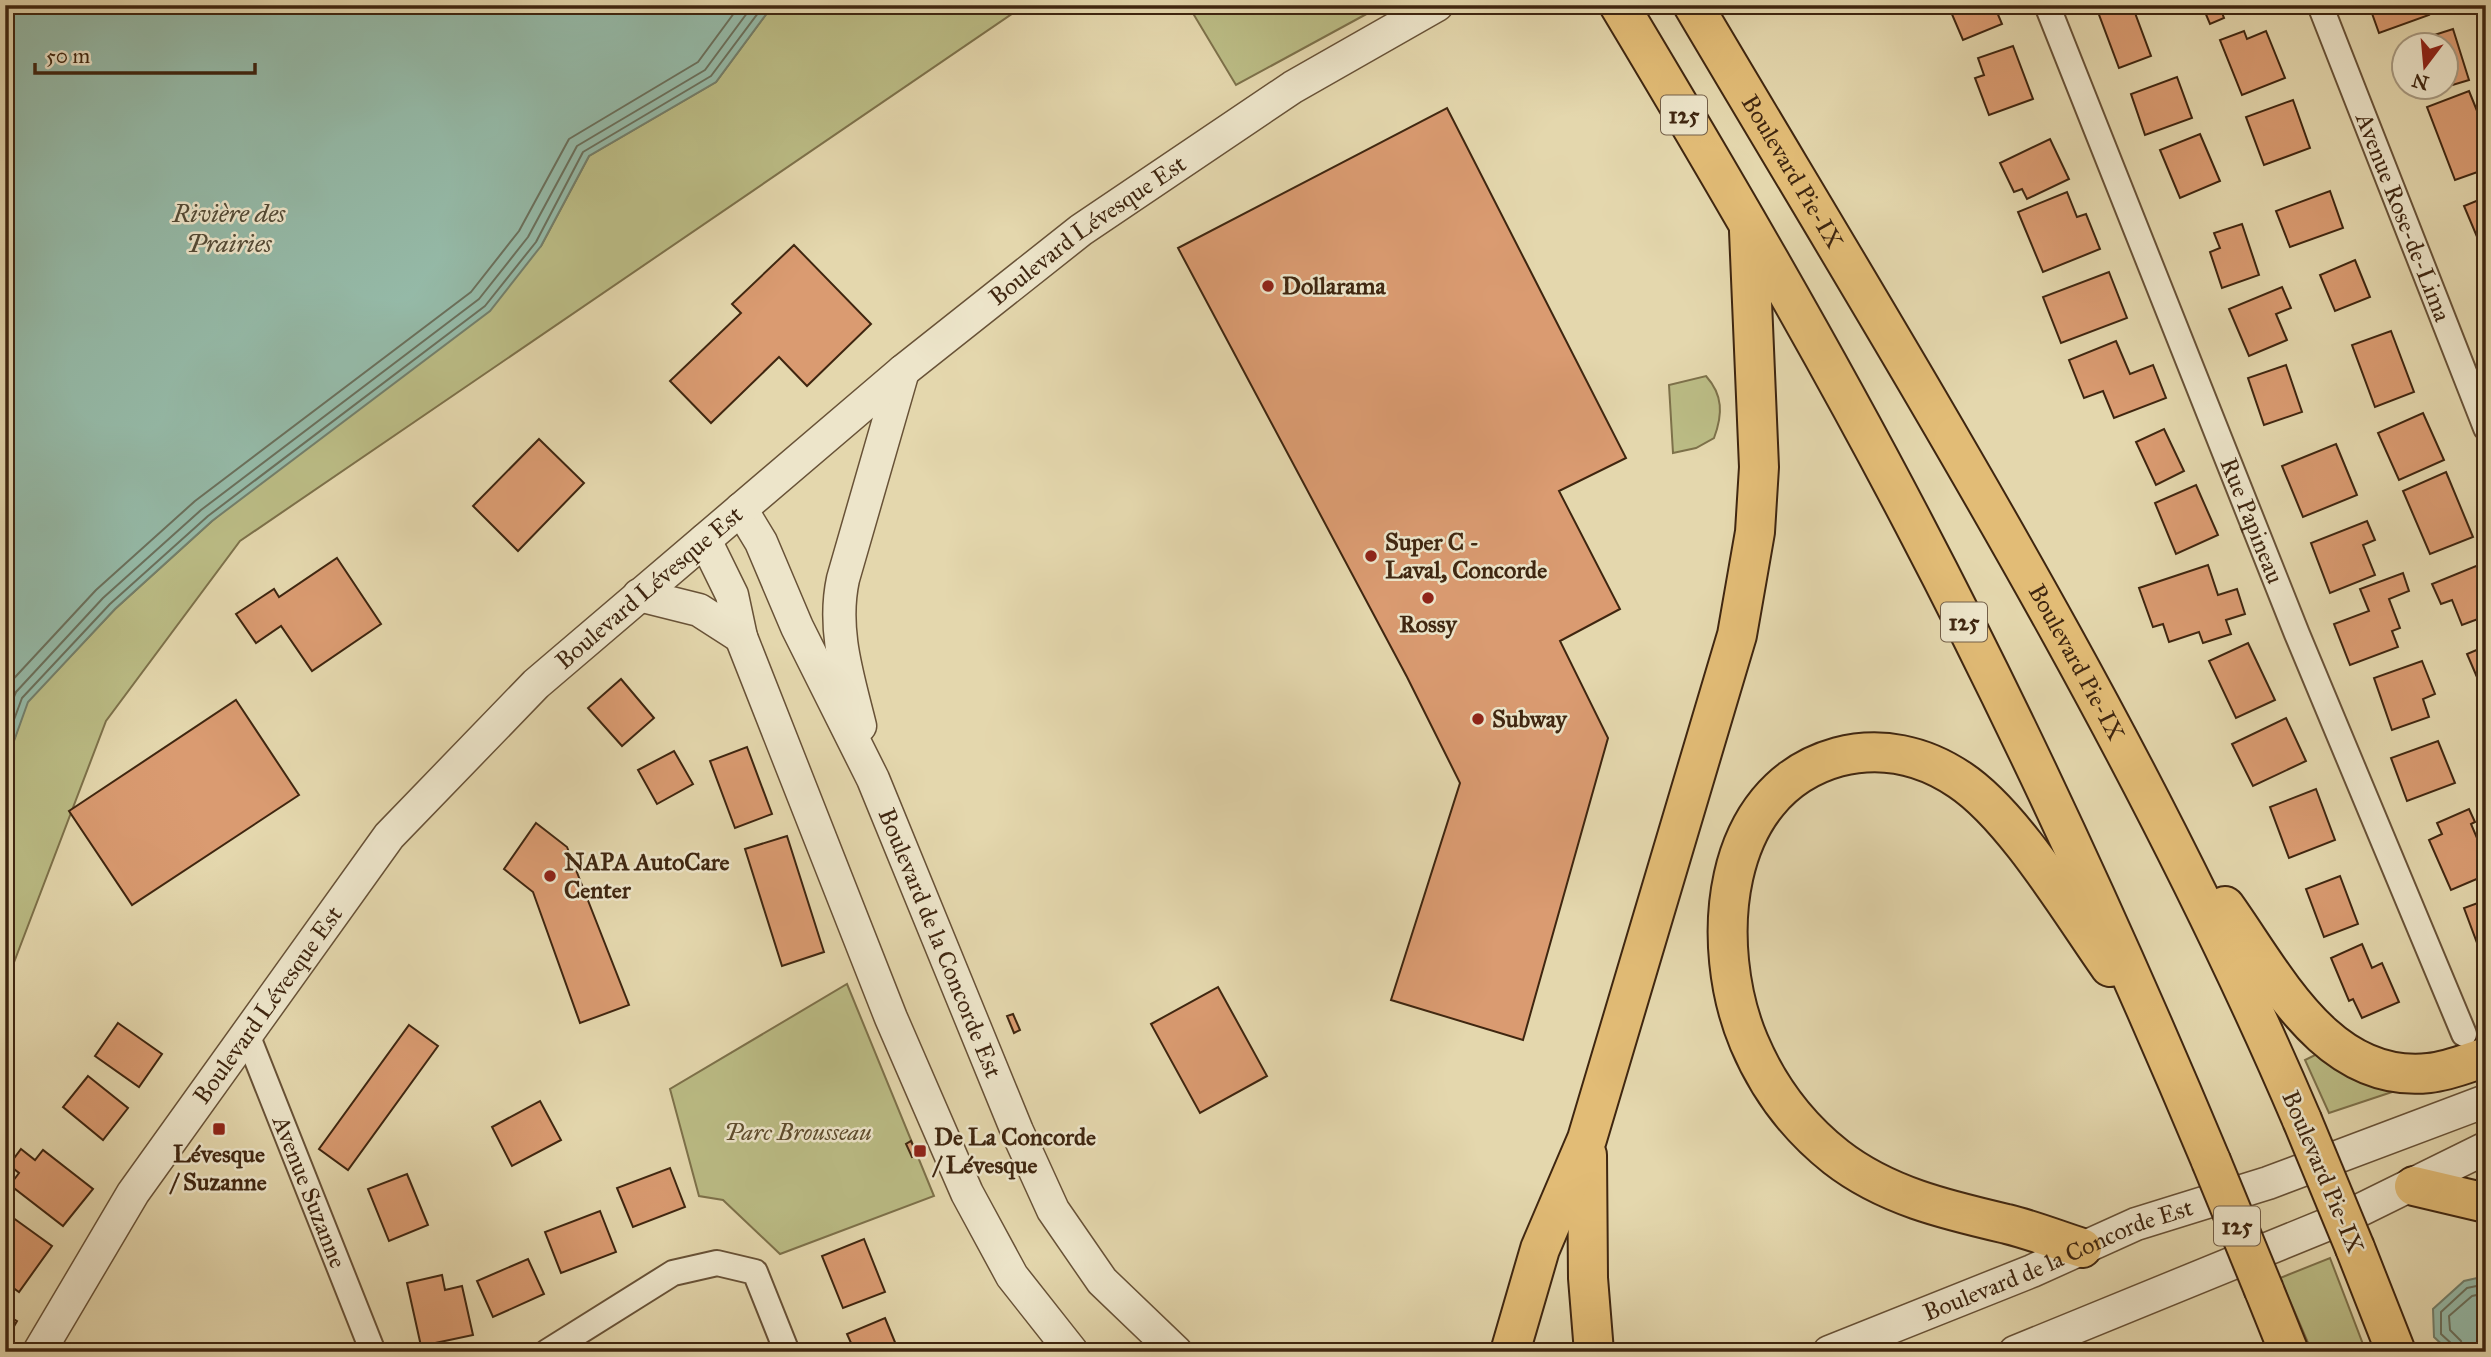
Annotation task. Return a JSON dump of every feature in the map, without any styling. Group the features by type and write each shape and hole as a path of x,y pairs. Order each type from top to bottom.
{"highway":[{"name":"125","path":"1619,5 1848,401 1941,576 2031,756 2156,1031 2289,1352"},
{"name":"Boulevard Pie-IX","path":"1693,5 2036,587 2159,813 2260,1024 2396,1352"},
{"path":"1510,1352 1540,1249 1587,1139 1704,749 1744,602 1755,531 1759,454 1748,225"},
{"path":"2082,1248 2009,1224 1945,1210 1887,1187 1837,1158 1787,1108 1766,1076 1749,1041 1737,1003 1729,961 1729,898 1736,864 1749,832 1784,786 1802,773 1830,760 1877,751 1906,755 1941,769 1974,791 2004,821 2156,1031"},
{"path":"2159,813 2301,1013 2336,1047 2370,1065 2407,1073 2441,1071 2475,1045"},
{"path":"1587,1139 1588,1290 1594,1352"},
{"path":"2414,1186 2486,1203"}],"street":[{"name":"Boulevard Lévesque Est","path":"39,1352 133,1193 389,836 527,693 903,371 1002,291 1149,182 1293,87 1437,5"},
{"name":"Rue Papineau","path":"2047,5 2297,634 2475,1045"},
{"name":"Avenue Rose-de-Lima","path":"2320,5 2486,428"},
{"path":"873,779 840,643 838,609 843,579 903,371"},
{"name":"Boulevard de la Concorde Est","path":"741,509 761,542 797,627 873,779 1053,1210 1102,1281 1176,1352"},
{"path":"705,540 733,595 741,636 891,1018 967,1194 1012,1276 1072,1352"},
{"path":"639,595 699,610 741,636"},
{"name":"Avenue Suzanne","path":"246,1032 373,1352"},
{"name":"Boulevard de la Concorde Est","path":"1829,1352 2136,1224 2258,1187 2486,1101"},
{"path":"2015,1352 2348,1216 2486,1149"},
{"path":"547,1352 673,1273 717,1263 755,1272 787,1352"}],"green space":[{"path":"773,5 1025,5 240,541 106,721 5,986 5,766 27,702 115,609 212,521 541,246 589,156 716,82"},
{"path":"1188,5 1383,5 1236,85"},
{"path":"1706,376 1716,390 1720,405 1714,438 1696,448 1673,453 1669,385"},
{"name":"Parc Brousseau","path":"847,984 934,1196 780,1254 723,1200 699,1196 670,1089"},
{"path":"2321,1052 2398,1090 2329,1113 2305,1060"},
{"path":"2330,1258 2366,1352 2312,1352 2280,1278"}],"water":[{"name":"Rivière des Prairies","path":"5,5 773,5 716,82 589,156 541,246 490,311 212,521 115,609 28,702 5,766"},
{"path":"2486,1276 2486,1352 2450,1352 2434,1337 2433,1309 2464,1281"}],"building":[{"path":"1948,5 1994,5 2002,24 1963,40"},
{"path":"2116,5 2132,5 2151,56 2119,68 2098,12"},
{"path":"2202,5 2232,5 2221,10 2224,18 2210,24"},
{"path":"2369,5 2425,5 2429,15 2379,33"},
{"path":"2244,31 2247,39 2266,31 2285,78 2242,95 2220,40"},
{"path":"2013,46 2033,99 1989,115 1975,78 1984,75 1978,58"},
{"path":"2460,51 2469,80 2460,83"},
{"path":"2177,77 2192,118 2145,135 2131,94"},
{"path":"2469,91 2486,133 2486,169 2455,180 2427,107 2440,102 2460,102 2460,94"},
{"path":"2293,100 2310,148 2264,165 2246,117"},
{"path":"1447,108 1626,458 1559,491 1620,609 1560,641 1608,738 1523,1040 1391,1000 1460,783 1407,677 1178,248"},
{"path":"2200,134 2220,181 2180,198 2160,150"},
{"path":"2050,139 2069,179 2027,199 2022,189 2014,192 2000,163"},
{"path":"2330,191 2343,228 2290,247 2276,211"},
{"path":"2067,192 2077,217 2086,214 2100,249 2043,272 2018,212"},
{"path":"2486,197 2486,258 2464,206"},
{"path":"2242,224 2259,275 2222,288 2210,252 2220,248 2214,233"},
{"path":"794,245 871,324 807,386 779,357 711,423 670,381 741,313 732,304"},
{"path":"2355,260 2370,297 2335,311 2320,275"},
{"path":"2109,272 2127,318 2061,343 2043,297"},
{"path":"2282,287 2291,308 2276,314 2287,340 2249,356 2229,309"},
{"path":"2391,331 2414,392 2375,407 2352,345"},
{"path":"2116,341 2130,374 2153,365 2166,398 2114,418 2103,391 2084,398 2069,360"},
{"path":"2286,365 2302,412 2264,425 2248,378"},
{"path":"2423,413 2444,460 2399,480 2378,433"},
{"path":"2164,429 2184,471 2156,485 2136,442"},
{"path":"539,439 584,483 518,551 473,506"},
{"path":"2336,444 2357,495 2303,517 2282,466"},
{"path":"2446,472 2473,537 2430,554 2403,491"},
{"path":"2196,485 2218,535 2176,554 2155,503"},
{"path":"2367,521 2375,540 2363,545 2375,575 2330,593 2311,543"},
{"path":"337,558 381,624 312,671 281,626 256,643 236,614 274,589 279,597"},
{"path":"2481,564 2486,575 2486,616 2462,625 2452,600 2441,604 2432,584"},
{"path":"2208,565 2218,595 2237,589 2245,614 2226,620 2231,634 2203,643 2199,632 2169,642 2163,624 2153,627 2139,588"},
{"path":"2403,573 2409,591 2389,599 2400,628 2392,631 2398,647 2350,665 2334,624 2369,611 2360,589"},
{"path":"2248,643 2275,700 2236,718 2209,661"},
{"path":"2486,646 2486,698 2467,654"},
{"path":"2422,661 2435,694 2423,699 2429,717 2392,730 2374,678"},
{"path":"621,679 654,718 622,746 588,708"},
{"path":"236,700 299,795 132,905 69,811"},
{"path":"2286,718 2306,761 2253,786 2232,744"},
{"path":"2438,741 2455,783 2407,801 2391,758"},
{"path":"747,747 772,814 735,828 710,761"},
{"path":"674,751 693,784 657,804 638,770"},
{"path":"2316,789 2335,840 2289,858 2270,807"},
{"path":"2469,809 2475,822 2471,824 2486,859 2486,875 2451,890 2429,840 2442,834 2437,823"},
{"path":"536,823 567,847 629,1005 580,1023 533,892 504,869"},
{"path":"787,836 824,952 782,966 745,849"},
{"path":"2340,876 2358,924 2324,937 2306,889"},
{"path":"2486,900 2486,967 2464,908"},
{"path":"2362,944 2372,968 2382,963 2399,1002 2362,1018 2353,999 2349,1001 2331,958"},
{"path":"1218,987 1267,1076 1200,1113 1151,1024"},
{"path":"1013,1014 1020,1030 1014,1033 1007,1016"},
{"path":"118,1023 162,1054 139,1087 95,1056"},
{"path":"409,1025 438,1046 348,1170 319,1149"},
{"path":"88,1076 128,1108 103,1140 63,1107"},
{"path":"540,1101 561,1140 512,1166 492,1127"},
{"path":"911,1141 917,1155 912,1157 906,1144"},
{"path":"21,1149 35,1160 43,1150 93,1189 63,1226 10,1185 19,1173 9,1165"},
{"path":"670,1168 685,1207 633,1227 617,1188"},
{"path":"407,1174 428,1225 389,1241 368,1189"},
{"path":"600,1211 616,1252 561,1273 545,1232"},
{"path":"5,1212 52,1246 19,1292 5,1282"},
{"path":"864,1239 885,1292 843,1308 822,1256"},
{"path":"528,1259 544,1294 493,1317 477,1281"},
{"path":"442,1275 445,1290 462,1286 473,1335 421,1346 407,1283"},
{"path":"5,1314 17,1321 5,1342"},
{"path":"885,1318 899,1352 855,1352 847,1334"},
{"path":"1722,1344 1725,1351 1706,1350"}],"place":[{"name":"Dollarama","path":"1268,286"},
{"name":"Super C - Laval, Concorde","path":"1371,556"},
{"name":"Rossy","path":"1428,598"},
{"name":"Subway","path":"1478,719"},
{"name":"NAPA AutoCare Center","path":"550,876"},
{"name":"Lévesque / Suzanne","path":"219,1129"},
{"name":"De La Concorde / Lévesque","path":"920,1151"}]}
